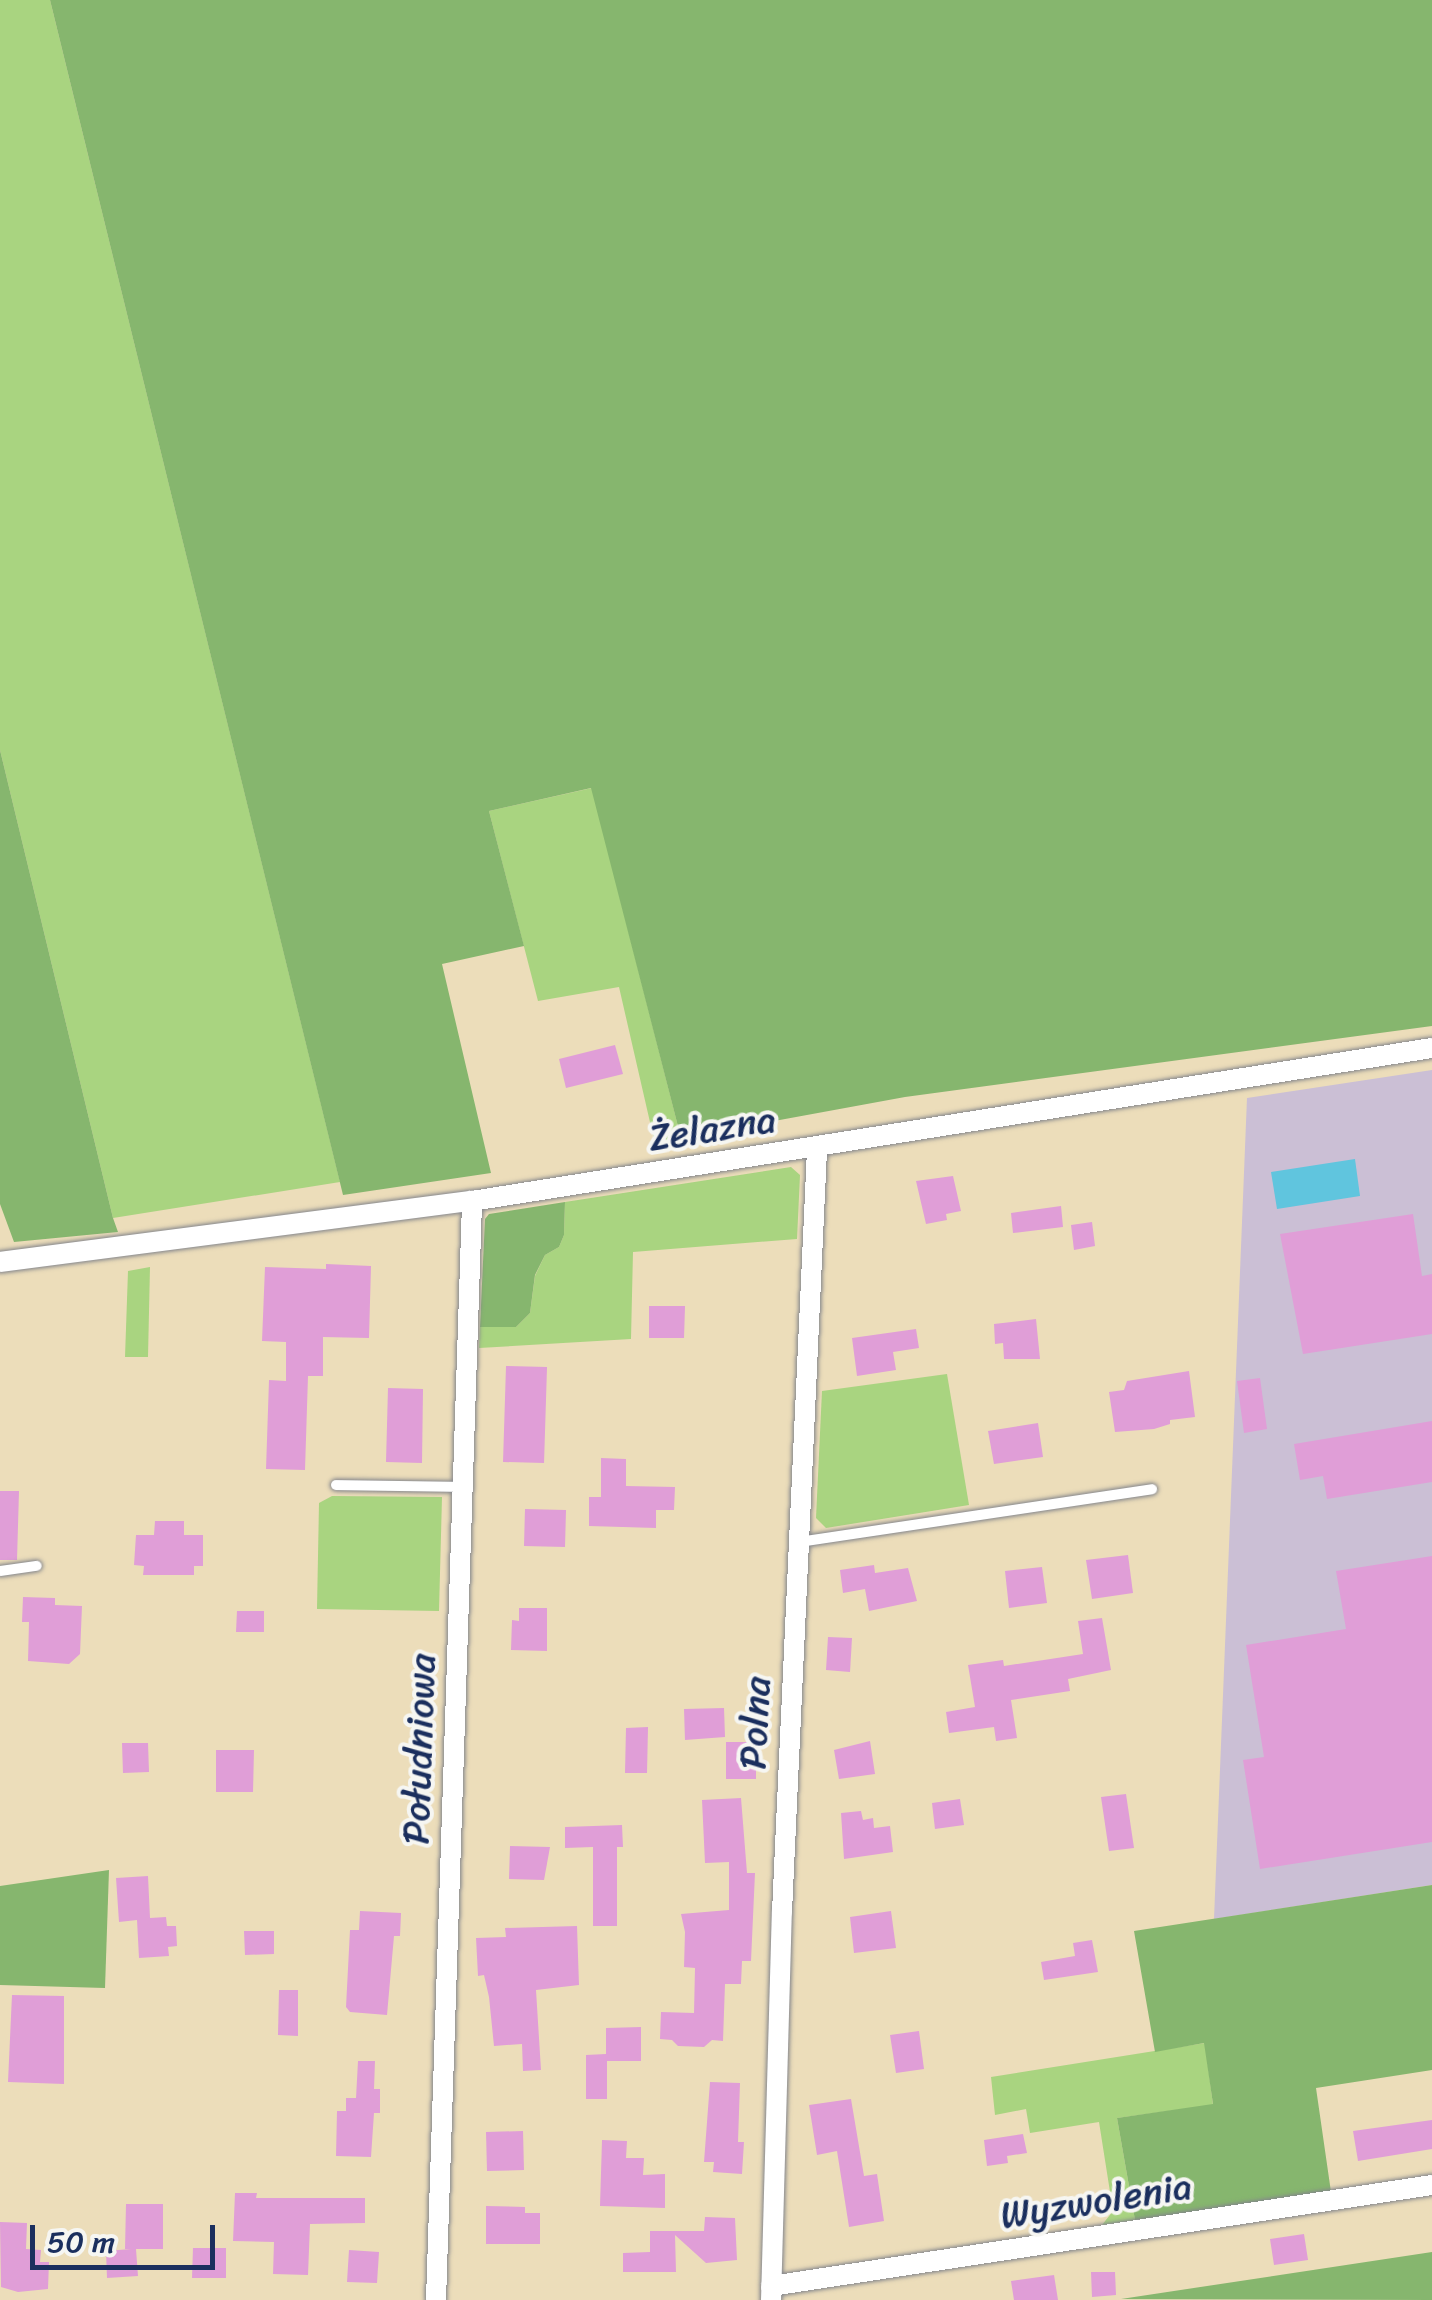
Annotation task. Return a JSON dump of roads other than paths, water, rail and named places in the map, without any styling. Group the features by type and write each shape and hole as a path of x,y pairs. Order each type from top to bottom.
{"street":[{"name":"Żelazna","path":"0,1262 472,1201 1432,1048"},
{"name":"Polna","path":"771,2293 798,1542 817,1149"},
{"name":"Południowa","path":"436,2300 472,1201"},
{"name":"Wyzwolenia","path":"771,2293 1432,2186"}],"lane":[{"path":"336,1485 462,1486"},
{"path":"798,1542 1152,1488"},
{"path":"0,1572 37,1566"}],"water":[{"path":"1355,1159 1360,1196 1277,1209 1271,1172"}]}
